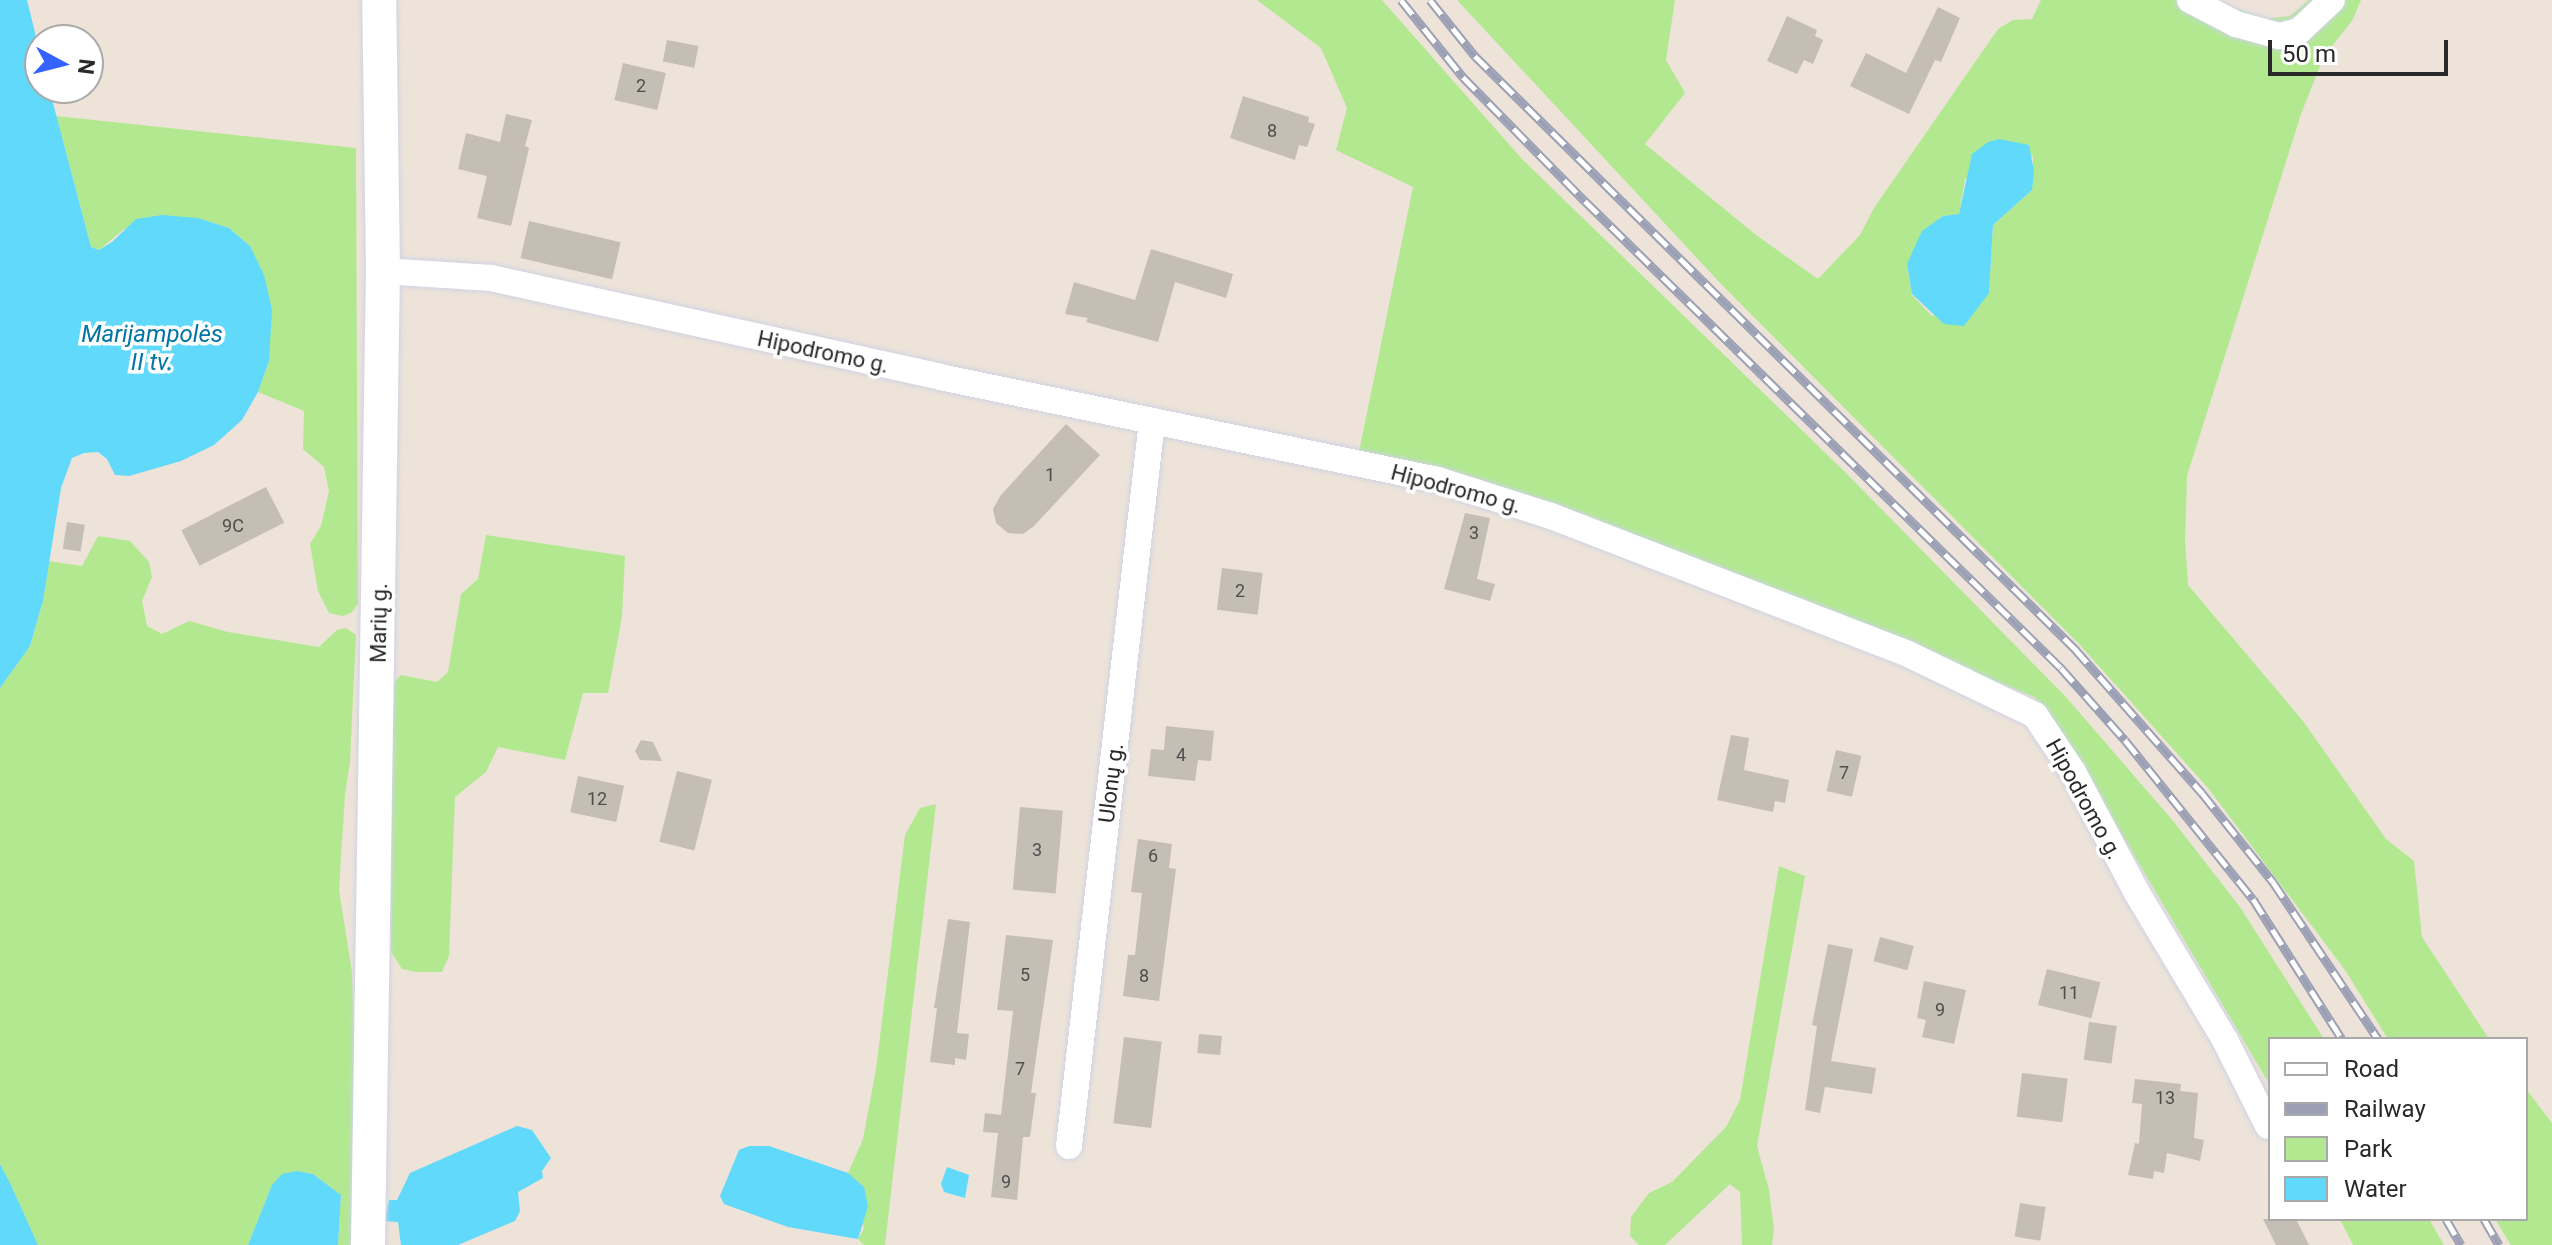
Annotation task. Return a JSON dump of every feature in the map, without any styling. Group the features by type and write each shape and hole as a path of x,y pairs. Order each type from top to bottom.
{"street":[{"name":"Marių g.","path":"368,1245 383,271 379,0"},
{"path":"2190,0 2236,24 2279,36 2299,31 2332,0"},
{"name":"Hipodromo g.","path":"383,271 491,278 1438,480 1551,516 1908,654 2035,715 2073,772 2137,893 2225,1040 2268,1126"},
{"name":"Ulonų g.","path":"1069,1146 1152,421"}],"green space":[{"path":"1257,0 1382,0 1522,159 1846,473 2066,697 2174,822 2240,907 2323,1037 2268,1037 2268,1082 2061,732 2034,697 1817,608 1358,457 1413,187 1336,150 1347,108 1321,48"},
{"path":"1457,0 1675,0 1666,60 1685,93 1645,144 1756,235 1818,279 1860,235 1874,208 1998,29 2013,20 2032,19 2041,0 2214,0 2265,19 2290,16 2309,0 2361,0 2352,21 2324,56 2301,114 2187,476 2185,541 2188,585 2303,721 2386,839 2414,861 2422,937 2488,1037 2387,1037 2345,970 2208,788 2080,645 1722,285","holes":["2033,156 2032,190 1993,225 1989,293 1932,316 1912,295 1907,264 1942,216 1959,214 1965,179"]},
{"path":"56,116 356,148 358,604 352,612 343,616 329,613 318,591 310,544 321,526 329,491 324,467 303,449 304,411 258,392 269,361 250,246 229,228 198,218 124,229 99,250 91,247"},
{"path":"486,535 625,556 622,617 608,693 583,693 565,760 498,747 486,772 455,797 449,956 442,972 416,972 402,969 391,952 393,684 401,675 437,682 448,672 461,594 478,579"},
{"path":"98,536 130,541 149,562 152,577 142,601 147,626 162,634 189,621 228,632 319,647 337,630 346,628 356,635 350,762 339,890 352,972 356,1105 354,1245 338,1245 341,1195 313,1174 297,1171 272,1185 248,1245 38,1245 0,1164 0,688 30,646 43,601 48,561 82,566"},
{"path":"936,804 885,1245 864,1245 858,1239 864,1229 848,1173 863,1139 876,1069 905,835 920,808"},
{"path":"1779,866 1805,876 1757,1146 1769,1190 1774,1229 1772,1245 1742,1245 1740,1192 1730,1184 1665,1245 1639,1245 1630,1236 1631,1217 1649,1193 1672,1182 1726,1127 1740,1100"},
{"path":"2528,1092 2552,1123 2552,1245 2511,1245 2496,1221 2528,1221"},
{"path":"2341,1221 2430,1221 2444,1245 2353,1245"}],"water":[{"name":"Marijampolės II tv.","path":"0,0 27,0 33,24 24,24 24,104 53,104 91,247 99,250 112,242 136,219 162,215 198,218 229,228 250,246 264,275 272,310 269,361 258,392 242,420 214,445 181,461 129,476 115,475 107,459 98,452 72,458 61,488 43,601 30,646 0,688"},
{"path":"1999,139 2029,145 2034,171 2032,190 1993,225 1989,293 1964,326 1944,324 1912,294 1907,264 1922,231 1943,216 1959,214 1972,154 1988,142"},
{"path":"517,1126 532,1130 551,1158 542,1171 543,1178 518,1192 520,1211 515,1221 458,1245 401,1245 398,1222 385,1221 389,1200 397,1200 410,1173"},
{"path":"749,1146 769,1146 848,1173 864,1187 868,1206 858,1239 788,1227 724,1204 720,1196 739,1150"},
{"path":"0,1164 10,1183 38,1245 0,1245"},
{"path":"947,1167 969,1175 965,1198 944,1192 941,1184"},
{"path":"297,1171 313,1174 341,1195 338,1245 248,1245 272,1185 282,1174"}],"building":[{"path":"1938,7 1960,18 1941,62 1935,60 1909,114 1850,86 1866,53 1906,73"},
{"path":"1787,16 1817,30 1815,36 1823,40 1813,64 1804,60 1797,74 1767,61"},
{"path":"667,40 698,46 694,68 663,62"},
{"path":"623,63 666,73 657,110 614,100"},
{"path":"1243,96 1309,117 1308,122 1315,124 1307,147 1299,145 1295,160 1230,138"},
{"path":"506,114 532,120 525,146 529,148 511,226 477,218 487,176 458,169 466,133 500,142"},
{"path":"529,221 621,242 612,279 520,258"},
{"path":"1151,249 1233,274 1226,298 1175,282 1158,342 1086,322 1088,318 1065,314 1074,282 1135,300"},
{"path":"1066,424 1100,455 1034,526 1023,534 1008,533 996,523 993,509 1001,495"},
{"path":"266,487 284,523 200,566 181,530"},
{"path":"1465,513 1490,518 1477,579 1495,584 1490,601 1444,589"},
{"path":"67,522 85,525 81,551 63,549"},
{"path":"1222,568 1263,573 1258,615 1217,610"},
{"path":"1166,726 1214,731 1211,761 1198,760 1195,781 1148,776 1151,749 1164,750"},
{"path":"1731,735 1749,738 1744,770 1789,780 1785,803 1775,801 1773,812 1717,800"},
{"path":"641,740 653,742 662,761 640,760 635,751"},
{"path":"1836,750 1861,756 1852,797 1827,791"},
{"path":"677,771 712,780 694,851 659,842"},
{"path":"578,776 624,786 616,822 570,812"},
{"path":"1020,807 1063,811 1056,893 1013,890"},
{"path":"1138,839 1172,844 1169,868 1176,869 1159,1001 1123,996 1128,955 1135,955 1142,893 1131,892"},
{"path":"948,919 970,922 957,1033 969,1034 966,1060 955,1058 955,1065 930,1062 937,1008 934,1008"},
{"path":"1006,935 1053,940 1031,1093 1036,1093 1030,1137 1023,1137 1017,1200 991,1197 998,1133 983,1132 985,1113 1001,1115 1013,1011 997,1010"},
{"path":"1880,937 1914,946 1907,970 1874,961"},
{"path":"1828,944 1853,949 1831,1061 1876,1068 1872,1094 1825,1087 1820,1113 1805,1110 1817,1026 1812,1025"},
{"path":"2047,969 2100,982 2091,1018 2038,1005"},
{"path":"1924,981 1966,990 1954,1044 1922,1037 1926,1020 1917,1018"},
{"path":"2089,1022 2117,1026 2111,1064 2084,1060"},
{"path":"1199,1034 1222,1036 1220,1055 1197,1053"},
{"path":"1124,1037 1162,1042 1151,1128 1113,1123"},
{"path":"2022,1073 2068,1079 2062,1122 2017,1117"},
{"path":"2135,1079 2181,1084 2180,1091 2198,1093 2194,1138 2204,1140 2200,1161 2167,1153 2164,1173 2154,1171 2153,1179 2128,1175 2135,1143 2139,1144 2142,1104 2132,1103"},
{"path":"2020,1203 2046,1207 2040,1241 2015,1237"},
{"path":"2263,1219 2297,1221 2309,1245 2276,1245"}],"railway":[{"path":"1401,0 1463,77 1585,201 2061,668 2125,740 2253,899 2341,1037"},
{"path":"1430,0 1475,56 2075,649 2202,793 2273,882 2377,1037"},
{"path":"2447,1221 2461,1245"},
{"path":"2485,1221 2499,1245"}]}
